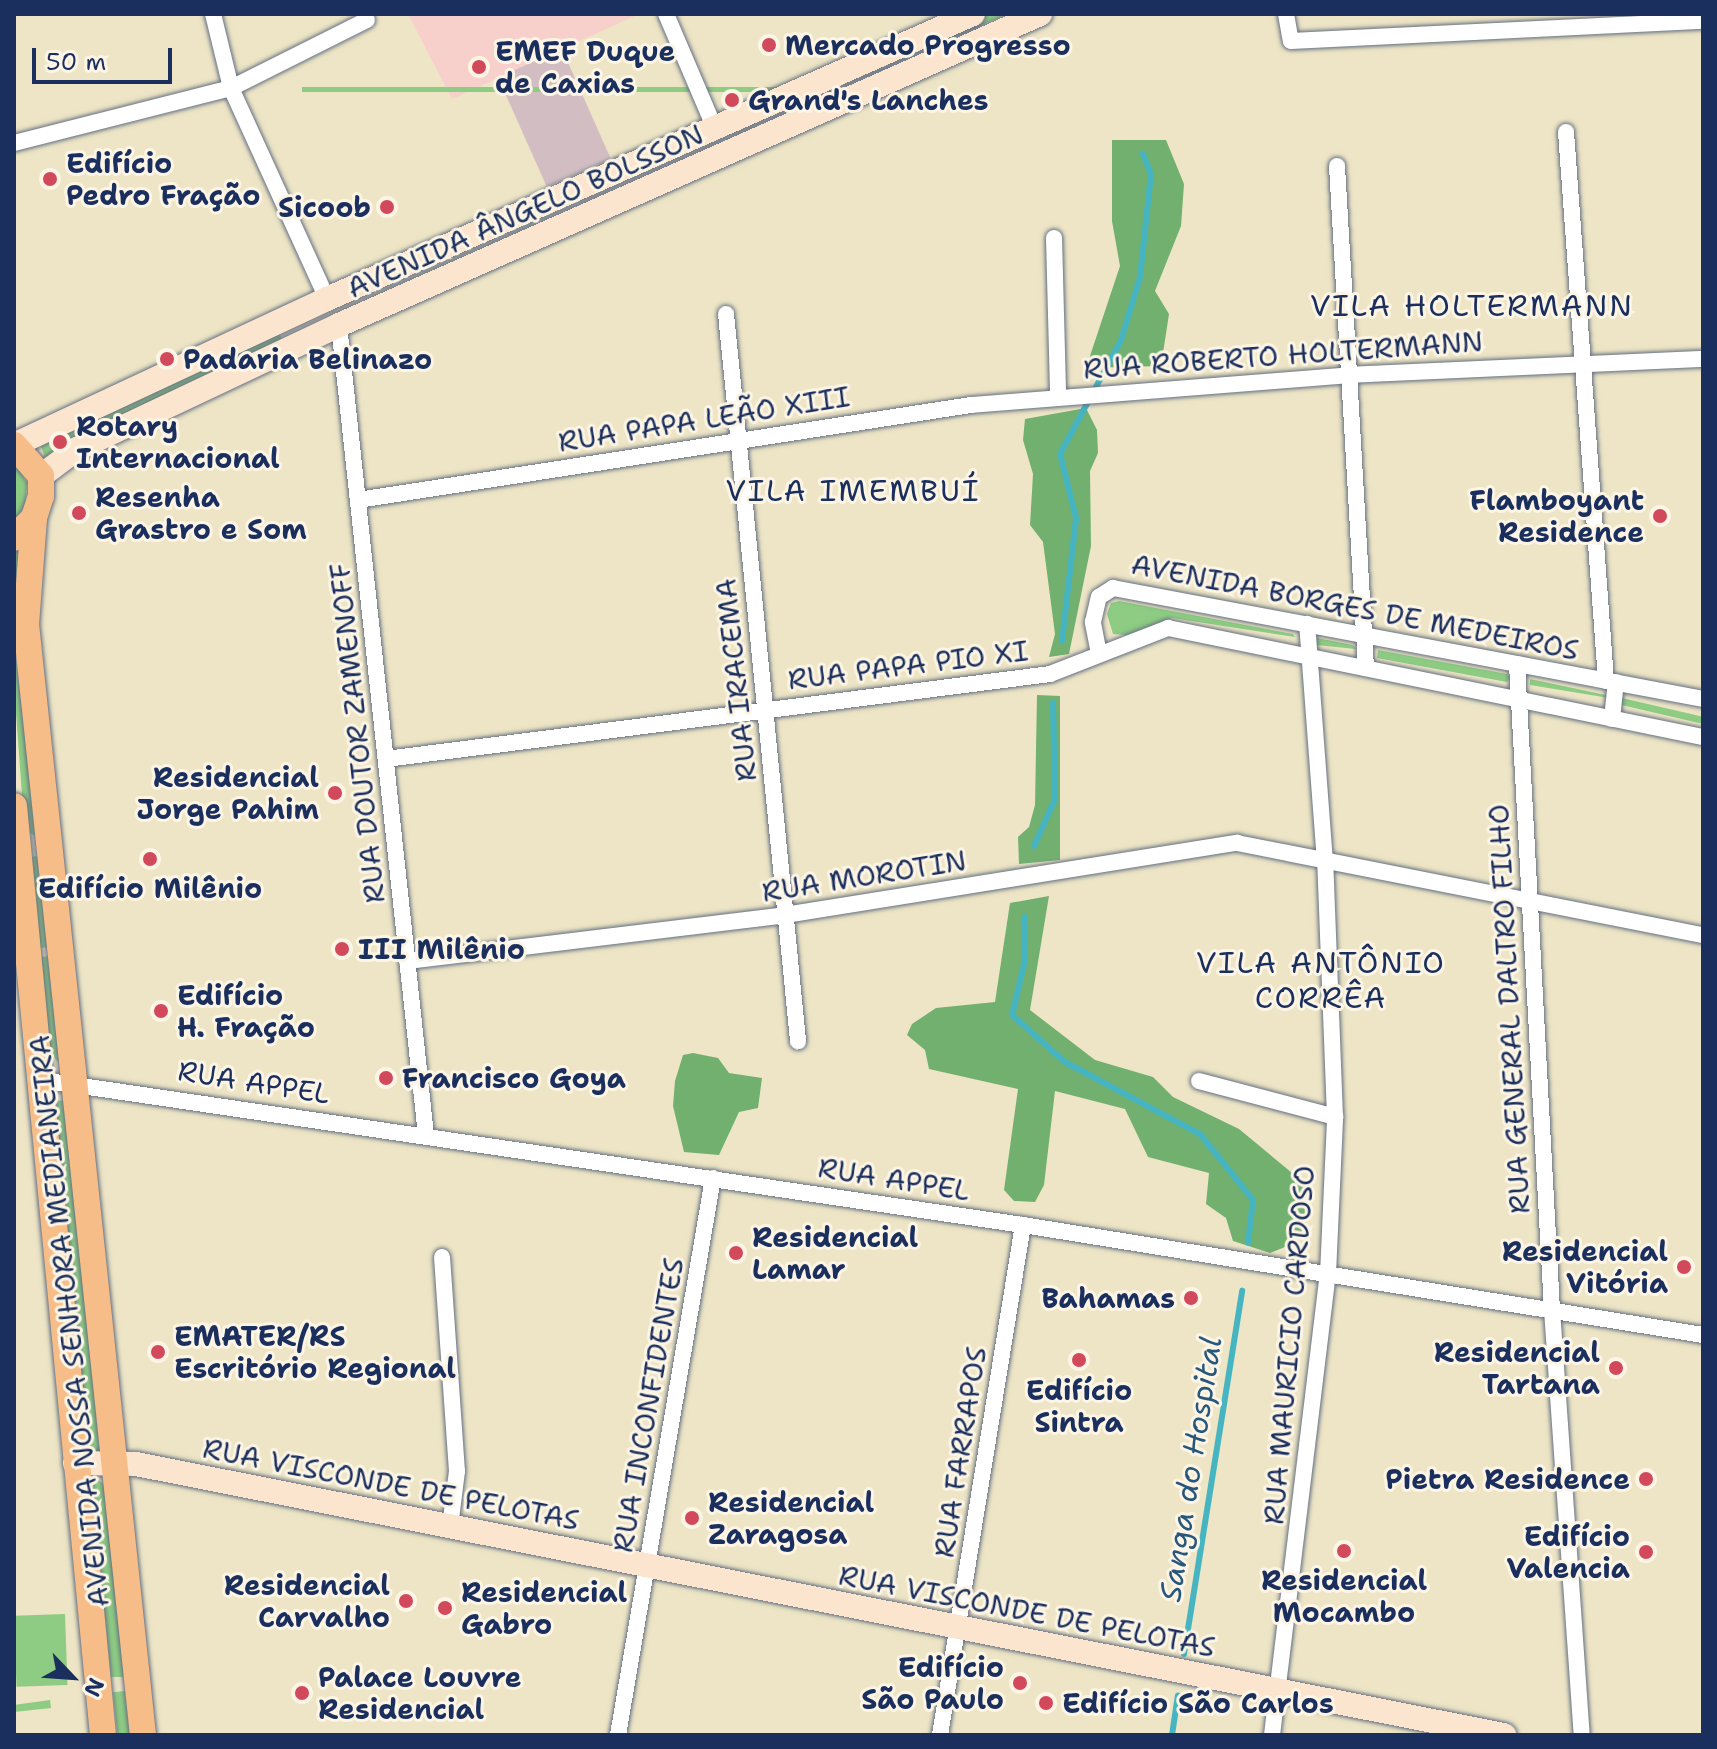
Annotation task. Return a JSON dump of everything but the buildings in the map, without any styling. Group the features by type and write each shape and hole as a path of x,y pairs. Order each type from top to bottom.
{"main road":[{"name":"AVENIDA ÂNGELO BOLSSON","path":"14,445 327,299 716,131 973,14"},
{"name":"AVENIDA ÂNGELO BOLSSON","path":"41,476 77,449 339,325 1040,14"},
{"path":"327,299 339,325"},
{"path":"14,445 41,476"},
{"name":"AVENIDA NOSSA SENHORA MEDIANEIRA","path":"41,476 34,518 26,624 52,844 143,1735"},
{"path":"14,538 34,518"},
{"name":"AVENIDA NOSSA SENHORA MEDIANEIRA","path":"14,806 103,1735"},
{"path":"16,848 52,844"},
{"name":"RUA VISCONDE DE PELOTAS","path":"75,1463 136,1464 1504,1735"}],"street":[{"path":"213,14 231,88 327,299"},
{"path":"666,14 716,131"},
{"path":"1286,14 1291,41 1703,21"},
{"path":"14,143 231,88 367,20"},
{"path":"1566,132 1612,719"},
{"path":"1337,166 1366,668"},
{"path":"1054,238 1058,395"},
{"name":"RUA IRACEMA","path":"726,314 798,1041"},
{"name":"RUA DOUTOR ZAMENOFF","path":"339,325 426,1135"},
{"name":"RUA ROBERTO HOLTERMANN","path":"1058,395 1349,375 1703,359"},
{"name":"RUA PAPA LEÃO XIII","path":"358,500 914,411 1058,395"},
{"name":"AVENIDA BORGES DE MEDEIROS","path":"1703,699 1113,588 1099,597 1093,622 1099,654 1168,628 1703,737"},
{"name":"RUA MAURICIO CARDOSO","path":"1272,1735 1328,1274 1335,1117 1325,862 1307,624"},
{"name":"RUA PAPA PIO XI","path":"386,759 765,708 949,690 1050,674 1099,654"},
{"name":"RUA GENERAL DALTRO FILHO","path":"1517,664 1552,1310 1582,1735"},
{"name":"RUA MOROTIN","path":"407,961 785,915 1237,843 1703,935"},
{"name":"RUA APPEL","path":"41,1080 77,1082 1023,1225 1703,1335"},
{"path":"1199,1081 1335,1117"},
{"name":"RUA INCONFIDENTES","path":"618,1735 713,1178"},
{"name":"RUA FARRAPOS","path":"940,1735 1023,1225"},
{"path":"442,1257 457,1471 450,1527"}],"shaded area":[{"name":"EMEF Duque de Caxias","path":"408,14 639,14 452,99"},
{"path":"562,49 611,159 547,187 498,77"}],"green space":[{"path":"989,14 1007,14 866,74 865,68"},
{"path":"302,87 835,87 835,92 302,92"},
{"path":"1112,140 1166,140 1184,184 1181,226 1155,291 1169,314 1161,366 1086,368 1120,266 1112,221"},
{"path":"279,333 282,339 45,457 38,439"},
{"path":"1086,408 1097,430 1098,453 1090,471 1091,546 1069,654 1049,657 1055,634 1043,542 1030,525 1033,474 1023,440 1025,419"},
{"path":"14,462 27,483 25,505 14,521"},
{"path":"25,544 15,652 37,836 29,833 22,795 14,686 14,548"},
{"path":"1119,601 1293,634 1295,637 1172,618 1126,635 1113,634 1107,614 1111,603"},
{"path":"1317,638 1353,645 1356,649 1316,645"},
{"path":"1378,650 1507,674 1510,678 1507,682 1377,658"},
{"path":"1530,679 1606,695 1609,698 1530,685"},
{"path":"1037,695 1060,696 1060,860 1019,864 1018,837 1029,827 1035,805"},
{"path":"1622,698 1703,717 1701,723 1620,705"},
{"path":"31,858 40,858 52,947 38,948"},
{"path":"1049,896 1030,1010 1095,1060 1153,1077 1173,1097 1239,1129 1303,1182 1306,1225 1295,1243 1270,1253 1233,1241 1226,1218 1206,1204 1209,1173 1148,1157 1125,1109 1055,1091 1044,1185 1035,1202 1014,1201 1004,1190 1018,1089 929,1069 925,1050 907,1035 912,1024 936,1008 995,1002 1010,903"},
{"path":"53,956 63,1059 58,1062 51,1054 40,957"},
{"path":"693,1053 718,1058 729,1073 762,1078 758,1108 739,1112 719,1155 684,1152 673,1106 675,1081 683,1055"},
{"path":"71,1100 100,1454 88,1451 75,1335 56,1101"},
{"path":"97,1479 105,1485 124,1677 111,1677 92,1485"},
{"path":"65,1614 67,1685 17,1687 14,1616"},
{"path":"125,1691 130,1735 118,1735 113,1692"},
{"path":"50,1700 51,1708 14,1712 14,1705"}],"waterway":[{"name":"Sanga do Hospital","path":"1062,641 1076,518 1060,454 1121,340 1140,277 1151,174 1143,154"},
{"name":"Sanga do Hospital","path":"1034,846 1055,799 1053,703"},
{"name":"Sanga do Hospital","path":"1025,917 1024,964 1012,1015 1065,1062 1200,1134 1253,1200 1248,1243"},
{"name":"Sanga do Hospital","path":"1184,1654 1242,1291"},
{"name":"Sanga do Hospital","path":"1172,1735 1178,1695"}],"place":[{"name":"Mercado Progresso","path":"769,45"},
{"name":"EMEF Duque de Caxias","path":"479,67"},
{"name":"Grand's Lanches","path":"732,100"},
{"name":"Edifício Pedro Fração","path":"50,179"},
{"name":"Sicoob","path":"387,207"},
{"name":"Padaria Belinazo","path":"167,359"},
{"name":"Rotary Internacional","path":"60,442"},
{"name":"Resenha Grastro e Som","path":"79,513"},
{"name":"Flamboyant Residence","path":"1660,516"},
{"name":"Residencial Jorge Pahim","path":"335,793"},
{"name":"Edifício Milênio","path":"150,859"},
{"name":"III Milênio","path":"342,949"},
{"name":"Edifício H. Fração","path":"161,1011"},
{"name":"Francisco Goya","path":"386,1078"},
{"name":"Residencial Lamar","path":"736,1253"},
{"name":"Residencial Vitória","path":"1684,1267"},
{"name":"Bahamas","path":"1191,1298"},
{"name":"EMATER/RS Escritório Regional","path":"158,1352"},
{"name":"Edifício Sintra","path":"1079,1360"},
{"name":"Residencial Tartana","path":"1616,1368"},
{"name":"Pietra Residence","path":"1646,1479"},
{"name":"Residencial Zaragosa","path":"692,1518"},
{"name":"Residencial Mocambo","path":"1344,1551"},
{"name":"Edifício Valencia","path":"1646,1552"},
{"name":"Residencial Carvalho","path":"406,1601"},
{"name":"Residencial Gabro","path":"445,1608"},
{"name":"Edifício São Paulo","path":"1020,1683"},
{"name":"Palace Louvre Residencial","path":"302,1693"},
{"name":"Edifício São Carlos","path":"1046,1703"}],"district":[{"name":"VILA HOLTERMANN","path":"1472,306"},
{"name":"VILA IMEMBUÍ","path":"853,491"},
{"name":"VILA ANTÔNIO CORRÊA","path":"1321,980"}]}
